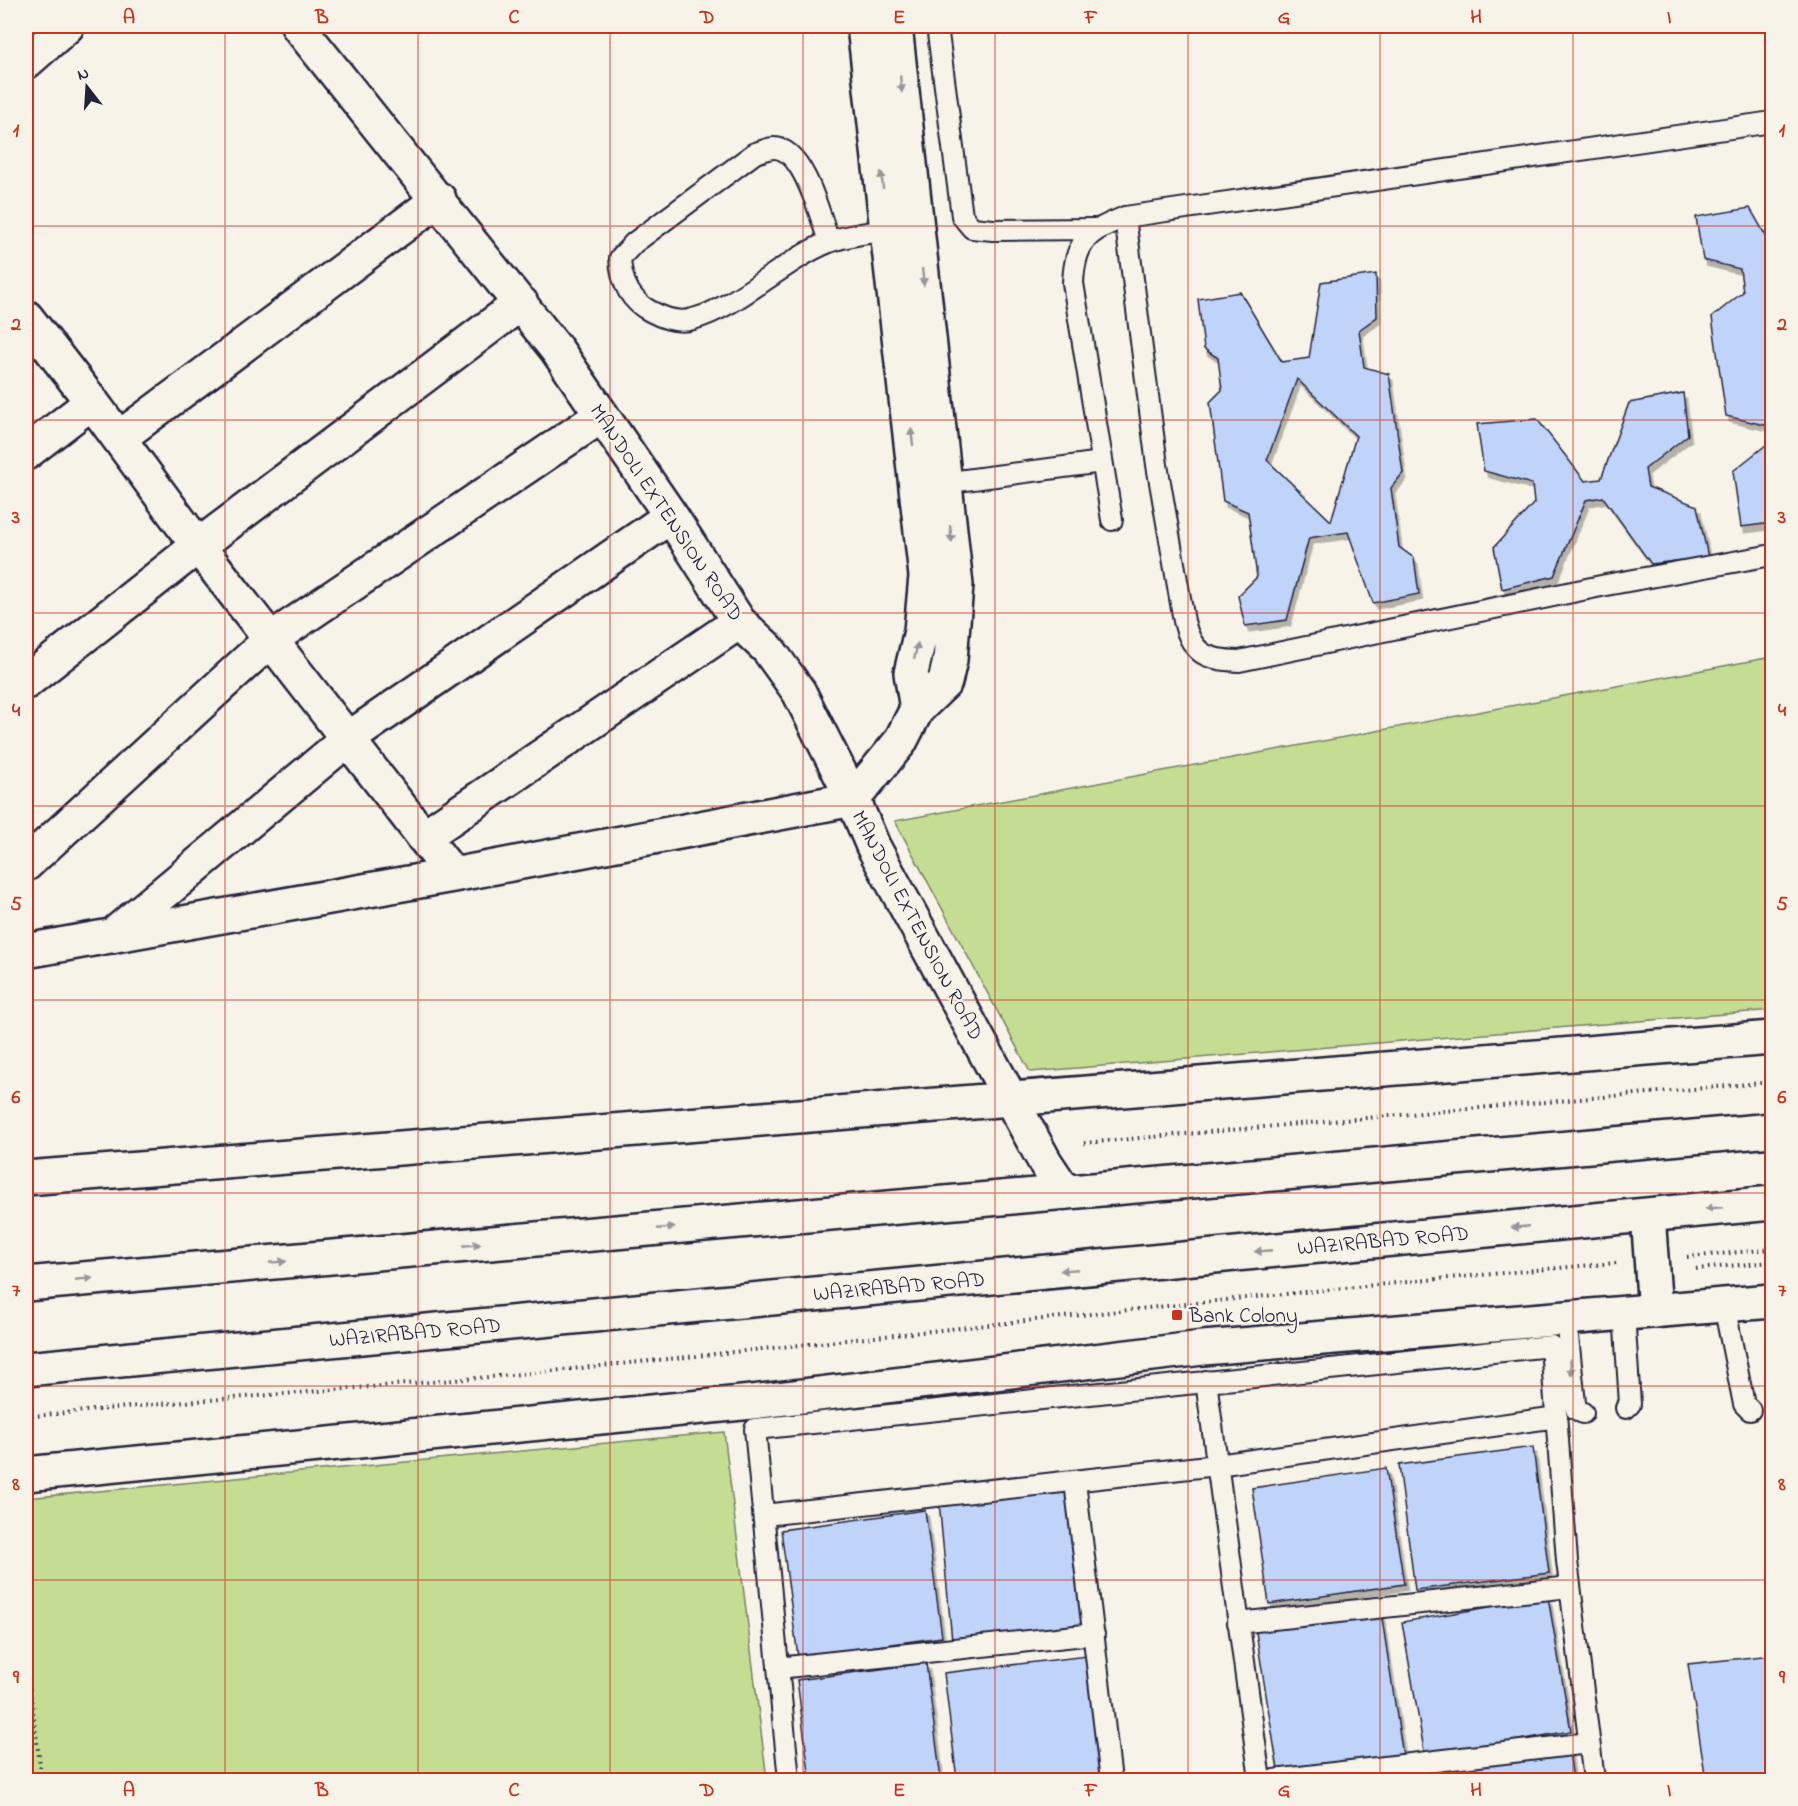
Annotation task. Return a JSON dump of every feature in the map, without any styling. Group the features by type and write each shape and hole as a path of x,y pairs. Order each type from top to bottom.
{"main road":[{"path":"26,62 67,26"},
{"name":"MANDOLI EXTENSION ROAD","path":"298,26 439,199 557,350 671,516 739,621 768,649 799,692 853,799 873,846 1045,1162 1065,1192"},
{"path":"864,26 888,230 932,484"},
{"path":"26,951 453,875 853,799 900,742 917,709 911,673 921,631 932,484 895,26"},
{"path":"119,438 439,199"},
{"path":"26,682 198,546 521,303"},
{"path":"26,317 198,546 453,875"},
{"path":"26,453 92,402"},
{"path":"26,864 270,639 601,416"},
{"path":"110,937 348,739 671,516"},
{"path":"423,837 739,621"},
{"path":"26,1178 1773,1038"},
{"path":"26,1284 1773,1130"},
{"name":"WAZIRABAD ROAD","path":"26,1368 1773,1203"},
{"path":"1640,1312 1651,1260 1648,1215"},
{"path":"26,1474 752,1402 1203,1348 1773,1301"}],"lane":[{"path":"937,26 962,216 972,228 993,230 1095,229 1125,217 1773,122"},
{"path":"830,242 803,171 789,154 774,148 755,153 634,243 620,258 621,274 637,304 669,320 692,320 742,294 804,255 830,242 888,230"},
{"path":"1125,217 1156,465 1188,639 1200,653 1218,660 1239,661 1594,587 1773,555"},
{"path":"1095,229 1082,243 1074,259 1073,283 1112,520"},
{"path":"932,484 1102,462"},
{"path":"1724,1305 1744,1404 1750,1410"},
{"path":"1626,1408 1630,1404 1640,1312"},
{"path":"1566,1318 1575,1403 1576,1408 1583,1413"},
{"path":"789,1780 755,1430 1551,1346 1570,1587 1594,1780"},
{"path":"1206,1381 1260,1780"},
{"path":"764,1515 1217,1465 1557,1417"},
{"path":"1075,1482 1111,1780"},
{"path":"1238,1623 1570,1587"},
{"path":"778,1668 1094,1634"},
{"path":"1274,1780 1590,1743"}],"path":[{"path":"1084,1143 1773,1082"},
{"path":"26,1417 188,1400 569,1369 1403,1281 1773,1249"},
{"path":"26,1659 42,1780"}],"green space":[{"path":"1772,657 1772,1010 1030,1072 895,821"},
{"path":"724,1432 767,1780 26,1780 26,1498"}],"building":[{"path":"1750,208 1772,247 1772,523 1741,527 1733,471 1771,441 1769,426 1726,416 1712,317 1743,292 1740,269 1703,260 1696,217"},
{"path":"1376,274 1377,317 1359,330 1364,367 1389,374 1403,473 1391,488 1399,547 1414,558 1419,594 1373,603 1348,532 1309,538 1287,620 1245,626 1238,596 1257,577 1248,512 1223,501 1210,402 1222,390 1218,358 1204,349 1198,299 1240,292 1282,362 1309,358 1321,282","holes":["1297,379 1356,436 1331,521 1267,460"]},
{"path":"1683,393 1688,435 1645,469 1648,487 1697,506 1708,557 1651,564 1603,497 1586,500 1554,576 1502,589 1494,547 1534,503 1532,484 1484,471 1477,424 1537,419 1585,481 1601,479 1629,403"},
{"path":"1533,1447 1549,1573 1415,1590 1399,1465"},
{"path":"1386,1468 1404,1584 1269,1604 1252,1488"},
{"path":"1071,1489 1083,1628 952,1641 939,1501"},
{"path":"925,1510 942,1637 798,1657 781,1530"},
{"path":"1548,1597 1571,1731 1425,1756 1402,1622"},
{"path":"1381,1612 1403,1756 1279,1776 1256,1632"},
{"path":"1772,1655 1772,1780 1706,1780 1688,1664"},
{"path":"1087,1656 1100,1776 1065,1780 957,1780 944,1673"},
{"path":"926,1663 941,1780 810,1780 797,1680"},
{"path":"1569,1750 1573,1780 1426,1780 1425,1767"},
{"path":"1413,1774 1414,1780 1350,1780"}],"place":[{"name":"Bank Colony","path":"1177,1315"}]}
